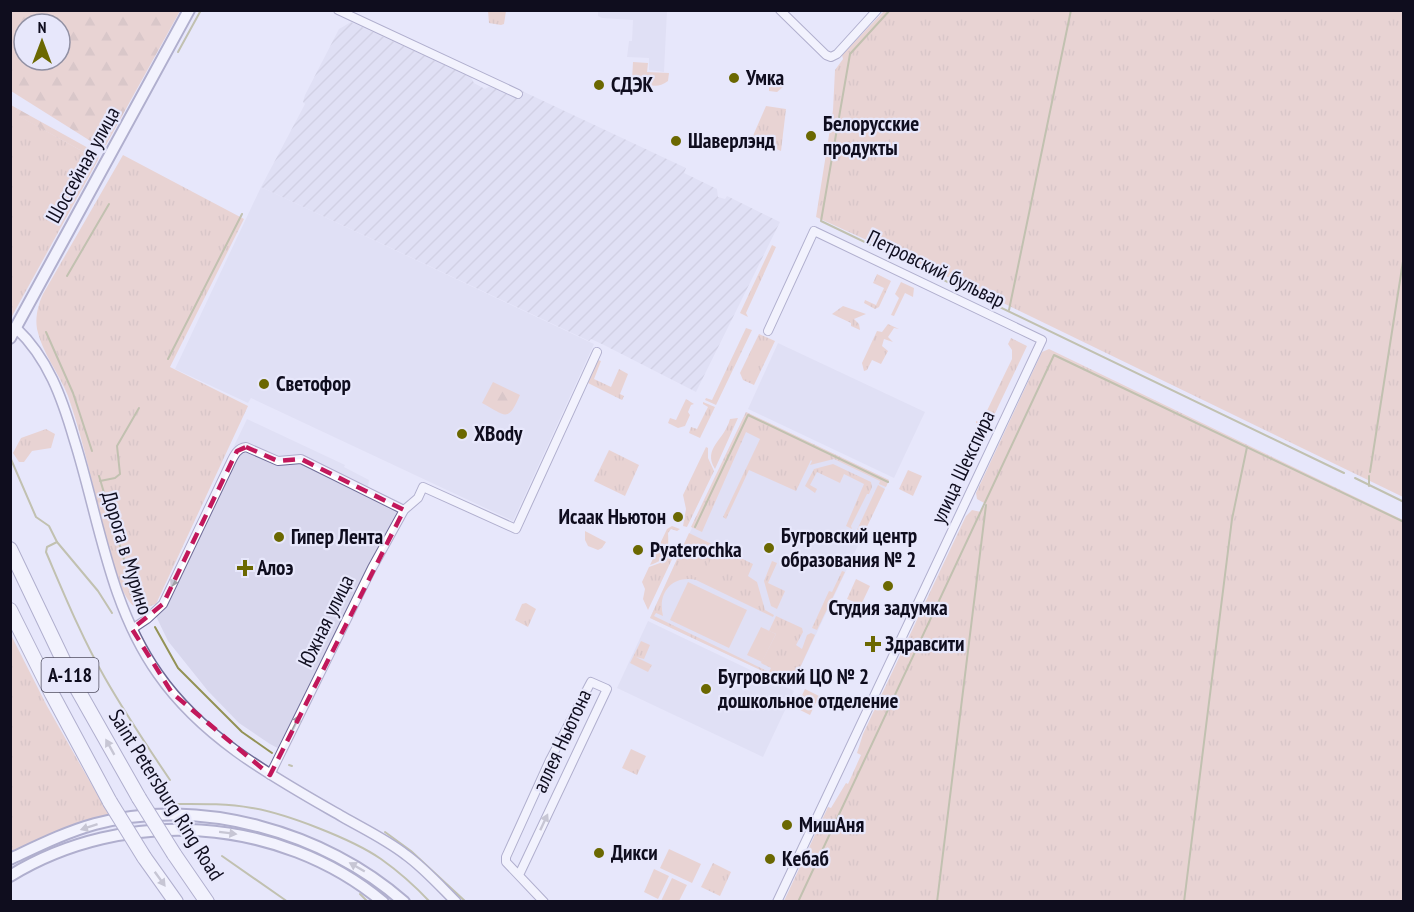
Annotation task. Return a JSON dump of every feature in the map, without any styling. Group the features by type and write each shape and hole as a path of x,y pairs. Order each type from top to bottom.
{"highway":[{"name":"Saint Petersburg Ring Road","path":"10,549 75,685 139,798 207,902"},
{"name":"А-118","path":"10,610 51,694 110,802 144,857 176,902"}],"main road":[{"name":"Шоссейная улица","path":"13,333 189,10"},
{"path":"10,859 95,824 164,814 216,819 266,828 311,843 374,877 404,902"},
{"path":"10,876 56,854 102,838 162,830 214,832 262,840 306,856 349,877 383,902"}],"street":[{"path":"338,10 518,94"},
{"path":"780,10 826,55 831,57 837,54 877,10"},
{"name":"Петровский бульвар","path":"768,331 814,231 1042,340"},
{"name":"Дорога в Мурино","path":"13,333 39,354 62,400 83,467 112,576 132,629 158,674 186,707 221,741 270,775 405,854 456,902"},
{"name":"улица Шекспира","path":"777,902 1042,340"},
{"name":"Южная улица","path":"270,775 372,568 404,510 418,498 423,487 516,529 597,352"},
{"path":"132,629 163,604 229,465 242,447 278,461 302,459 404,510"},
{"name":"аллея Ньютона","path":"591,681 607,689 519,875 506,862 506,857 550,760 591,681"},
{"path":"519,875 544,902"}],"highlighted area":[{"path":"246,447 278,461 301,459 404,510 270,775 172,693 132,629 163,604 237,451"}],"shaded area":[{"path":"598,11 667,11 664,72 649,70 649,58 627,57 629,41 632,41 633,20 602,18 598,16"},
{"path":"351,22 471,77 474,83 485,89 490,86 516,97 520,90 686,168 684,173 717,189 718,197 725,199 727,196 780,222 696,392 604,345 591,339 589,341 261,187 305,104 303,102 305,95 339,29"},
{"path":"261,187 594,344 513,521 251,398 248,403 175,369"},
{"path":"778,343 925,412 894,478 748,409"},
{"name":"Бугровский центр образования № 2","path":"746,412 889,480 792,685 650,618"},
{"path":"247,419 345,465 344,467 369,480 368,487 411,507 370,583 287,753 239,723 208,691 168,641 154,612"},
{"name":"Бугровский ЦО № 2 дошкольное отделение","path":"648,621 794,691 763,757 617,688"}],"green space":[{"path":"11,10 180,11 106,145 100,147 11,91"},
{"path":"488,11 506,11 504,24 489,23"},
{"path":"884,11 1403,11 1403,497 968,286 816,217 833,110 835,70 843,59 842,55"},
{"path":"633,62 648,63 647,72 669,73 668,81 654,86 632,80"},
{"path":"764,73 779,75 783,79 783,87 777,92 769,91 769,78 764,77"},
{"path":"11,105 18,109 14,113 98,160 11,318"},
{"path":"766,106 786,109 781,151 752,138"},
{"path":"18,109 99,154 98,160 13,113"},
{"path":"123,155 244,219 170,367 248,406 156,604 140,610 133,606 127,597 116,574 68,396 39,338 36,325 37,311 43,294"},
{"path":"772,245 776,247 746,313 748,317 740,313"},
{"path":"877,274 891,281 879,307 875,309 864,303 865,300 876,305 884,288 873,283"},
{"path":"901,282 914,288 913,297 905,293 894,316 891,315 899,298 895,294"},
{"path":"843,306 866,314 854,319 859,324 860,330 832,314"},
{"path":"888,324 899,329 894,328 888,337 893,342 884,339 882,346 888,351 881,364 872,360 867,370 864,371 862,363 877,331 882,332"},
{"path":"746,328 752,330 716,405 705,400 706,398 712,400"},
{"path":"759,334 775,341 754,385 743,380 740,373"},
{"path":"1011,338 1027,346 988,428 976,421 981,423 1012,359 1012,350 1008,344"},
{"path":"1049,349 1403,520 1403,901 784,901 828,807 831,808 846,783 848,784 861,755 857,753 863,734 966,516 972,510 981,512 986,504 977,499 976,493 1042,352"},
{"path":"598,360 601,361 594,379 611,387 619,369 628,374 620,394 624,396 622,400 588,383"},
{"path":"493,382 520,395 509,413 501,414 482,403"},
{"path":"686,399 694,404 688,412 690,415 685,426 678,428 668,423 670,418 676,420"},
{"path":"703,402 715,407 700,438 689,433 691,427 697,429 708,407"},
{"path":"746,412 889,480 886,487 879,484 880,481 834,459 810,465 811,460 796,491 749,470 726,519 723,517 760,439 746,432 702,532 691,527"},
{"path":"738,418 715,469 711,455 713,449 730,419"},
{"path":"46,429 55,434 51,448 32,451 24,462 19,462 13,453 21,438"},
{"path":"706,447 714,471 687,527 683,526 686,509 683,495"},
{"path":"609,450 639,465 625,496 594,481"},
{"path":"833,464 871,482 872,487 851,526 852,529 846,526 864,484 844,474 840,483 817,472 810,485 817,489 815,493 805,486 814,469"},
{"path":"908,470 922,476 913,496 899,489"},
{"path":"878,485 885,489 863,535 856,532"},
{"path":"672,526 680,529 677,531 671,529 668,533 668,544 664,557 650,565 667,529"},
{"path":"585,531 606,542 602,548 598,550 588,546"},
{"path":"689,533 753,564 748,576 757,582 765,610 774,615 773,617 696,580 688,579 680,580 669,587 662,600 663,616 656,613 654,616 769,672 771,668 761,663 776,634 769,631 776,616 802,628 803,632 796,645 802,649 807,635 811,633 815,635 792,685 650,618"},
{"path":"693,546 708,554 697,578 682,570"},
{"path":"670,554 674,555 648,610 643,599 645,589 642,582 649,567 660,563"},
{"path":"713,555 727,561 719,578 705,571"},
{"path":"772,561 777,563 768,583 785,591 777,609 771,606 764,581"},
{"path":"842,571 845,572 817,630 812,628 829,591 832,592"},
{"path":"856,579 870,586 861,605 847,599"},
{"path":"688,582 747,610 729,648 670,620"},
{"path":"526,603 536,609 528,627 515,620 522,604"},
{"path":"761,627 776,634 762,662 747,655"},
{"path":"10,633 47,706 110,817 60,831 11,853"},
{"path":"641,641 650,645 644,659 636,657 652,665 648,672 630,663"},
{"path":"805,689 819,696 810,715 796,708"},
{"path":"631,749 646,756 637,775 622,768"},
{"path":"669,849 701,864 692,883 660,868"},
{"path":"713,863 731,872 720,896 701,887"},
{"path":"654,869 669,876 658,899 644,892"},
{"path":"672,878 687,885 679,901 661,901"}],"waterway":[{"path":"178,52 201,10"},
{"path":"890,10 850,54 821,221 1344,473"},
{"path":"1009,310 1071,10"},
{"path":"67,276 109,204"},
{"path":"168,359 242,214"},
{"path":"1370,472 1404,255"},
{"path":"46,332 73,393 92,451"},
{"path":"798,902 1054,355 1404,522"},
{"path":"100,481 115,478 120,474 117,446 139,408"},
{"path":"695,527 748,415 888,482"},
{"path":"1184,902 1232,519 1247,447"},
{"path":"10,457 36,517 49,526 57,542 98,591 112,613"},
{"path":"99,476 129,576 143,607"},
{"path":"1369,476 1369,486"},
{"path":"1355,478 1404,502"},
{"path":"937,902 986,505"},
{"path":"57,542 47,547 46,552 81,632 113,691 170,780"},
{"path":"155,627 178,668 242,732 272,753"},
{"path":"169,804 252,808 319,828 369,851 406,879 430,902"},
{"path":"385,832 411,851 466,902"},
{"path":"222,856 288,902"},
{"path":"360,894 368,902"}],"place":[{"name":"Умка","path":"734,78"},
{"name":"СДЭК","path":"599,85"},
{"name":"Белорусские продукты","path":"811,136"},
{"name":"Шаверлэнд","path":"676,141"},
{"name":"Светофор","path":"264,384"},
{"name":"XBody","path":"462,434"},
{"name":"Исаак Ньютон","path":"678,517"},
{"name":"Гипер Лента","path":"279,537"},
{"name":"Бугровский центр образования № 2","path":"769,548"},
{"name":"Pyaterochka","path":"638,550"},
{"name":"Алоэ","path":"245,568"},
{"name":"Студия задумка","path":"888,586"},
{"name":"Здравсити","path":"873,644"},
{"name":"Бугровский ЦО № 2 дошкольное отделение","path":"706,689"},
{"name":"МишАня","path":"787,825"},
{"name":"Дикси","path":"599,853"},
{"name":"Кебаб","path":"770,859"}]}
